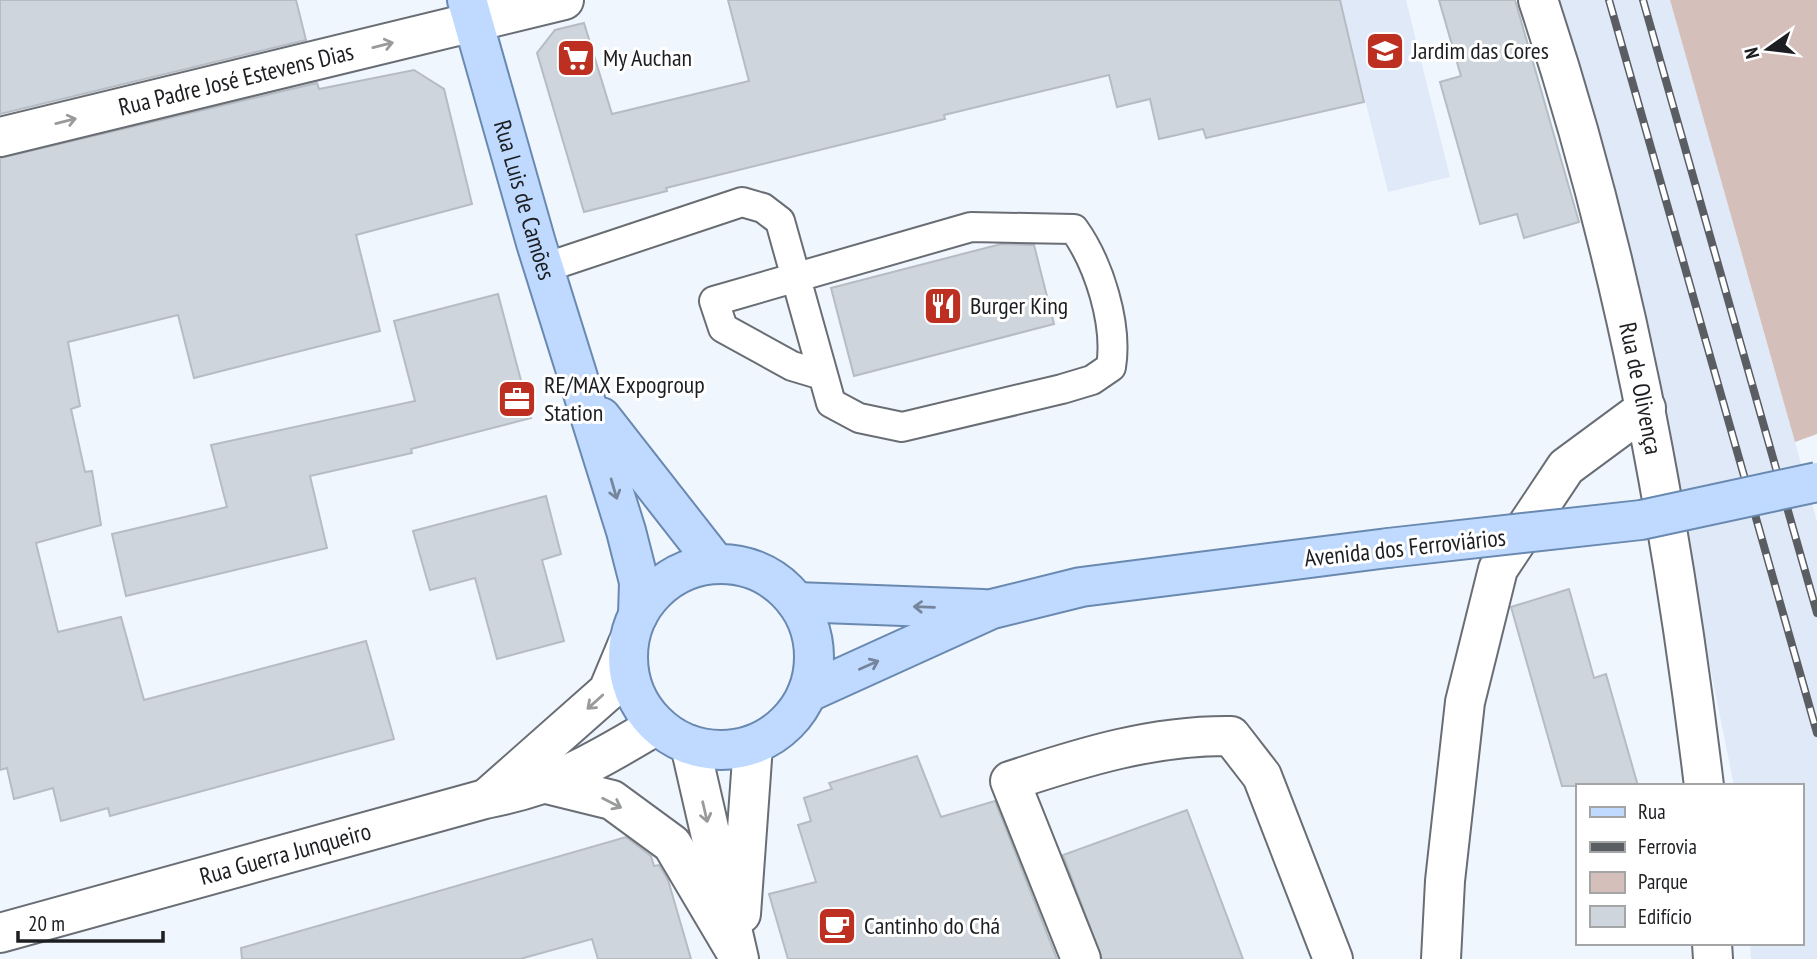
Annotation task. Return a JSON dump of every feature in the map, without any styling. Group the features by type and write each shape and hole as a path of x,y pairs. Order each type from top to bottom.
{"main road":[{"name":"Rua Luis de Camões","path":"470,12 544,268 588,400 639,582 633,629"},
{"path":"588,400 716,564"},
{"name":"Avenida dos Ferroviários","path":"807,693 992,609 1081,587 1388,548 1642,520 1817,481"},
{"path":"716,564 739,566 761,573 796,602 810,631 814,662 807,693 794,715 776,733 753,745 721,751 690,746 657,725 639,702 629,673 633,629 651,595 670,579 692,569 716,564"},
{"name":"Avenida dos Ferroviários","path":"796,602 992,609"}],"street":[{"name":"Rua Padre José Estevens Dias","path":"0,137 470,12 564,0"},
{"name":"Rua de Olivença","path":"1538,0 1570,99 1646,408 1684,621 1704,784"},
{"path":"1441,959 1445,881 1465,702 1499,569 1566,467 1646,408"},
{"path":"485,799 608,691 633,629"},
{"name":"Rua Guerra Junqueiro","path":"4,936 485,799 530,791 576,773 657,725"},
{"path":"1081,959 1010,782 1101,751 1191,735 1231,736 1262,776 1333,959"},
{"path":"738,957 753,745"},
{"path":"690,746 738,957"},
{"path":"547,784 612,800 672,844 738,957"}],"lane":[{"path":"544,268 742,202 763,208 780,220 795,275 822,375 831,402 859,418 902,427 1092,380 1111,367 1115,343 1092,254 1074,229 971,227 795,275 714,300 723,328 792,366 822,375"}],"shaded area":[{"name":"Jardim das Cores","path":"1340,0 1406,0 1450,177 1388,192"},
{"path":"1551,0 1670,0 1795,442 1817,522 1817,959 1751,959 1750,945 1803,945 1803,784 1734,784 1650,368"}],"green space":[{"path":"1670,0 1817,0 1817,434 1795,442"}],"building":[{"path":"0,0 296,0 306,40 0,114"},
{"path":"728,0 1340,0 1364,102 1206,138 1203,129 1159,139 1150,99 1117,107 1109,75 944,115 945,119 666,188 667,191 584,212 537,53 555,30 584,23 612,114 749,81"},
{"path":"1439,0 1515,0 1579,222 1524,238 1517,214 1480,224 1440,82 1461,76"},
{"path":"414,70 444,89 472,204 356,235 380,331 194,378 178,315 68,342 80,406 71,409 85,472 92,471 101,525 36,543 58,632 121,617 144,700 366,641 394,739 110,816 108,808 61,821 53,788 14,799 7,768 0,770 0,158 317,83 319,89"},
{"name":"Burger King","path":"1001,244 1034,245 1054,324 854,376 831,288"},
{"path":"498,294 531,418 411,449 412,453 310,476 327,548 126,596 112,534 227,507 211,445 415,401 394,321"},
{"path":"546,496 561,554 542,560 564,641 497,659 475,578 430,590 413,531"},
{"path":"1569,589 1594,678 1606,674 1637,784 1562,786 1511,607"},
{"path":"917,756 941,817 995,801 1057,959 788,959 769,894 816,882 798,825 811,821 804,798 832,789 829,783"},
{"path":"1187,810 1243,959 1102,959 1063,855"},
{"path":"626,837 651,856 654,866 659,865 668,880 691,959 598,959 592,939 520,959 242,959 241,948"}],"railway":[{"path":"1609,0 1817,733"},
{"path":"1643,0 1817,613"}],"place":[{"name":"Jardim das Cores","path":"1385,51"},
{"name":"My Auchan","path":"576,58"},
{"name":"Burger King","path":"943,306"},
{"name":"RE/MAX Expogroup Station","path":"517,399"},
{"name":"Cantinho do Chá","path":"837,926"}]}
